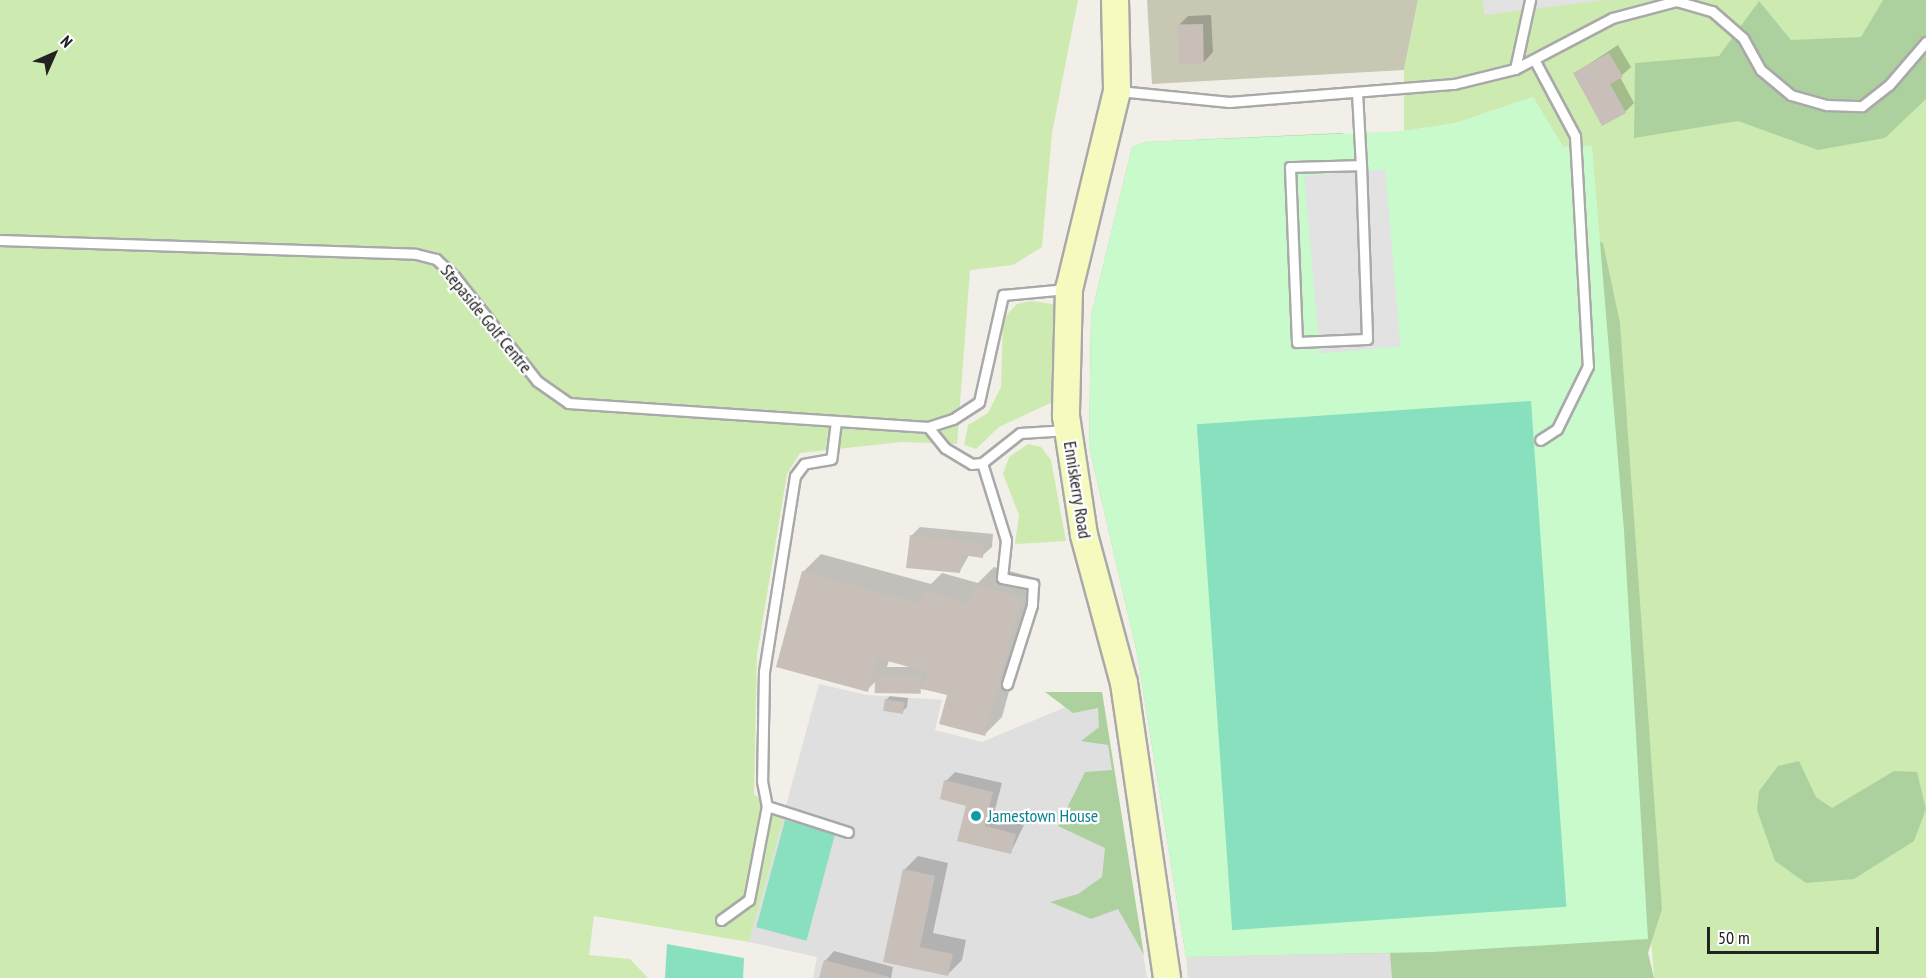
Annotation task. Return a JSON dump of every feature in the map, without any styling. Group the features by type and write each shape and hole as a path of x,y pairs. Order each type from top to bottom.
{"main road":[{"name":"Enniskerry Road","path":"1115,0 1116,91 1069,289 1068,430 1084,535 1124,683 1167,978"}],"lane":[{"path":"1515,69 1530,0"},
{"path":"1116,91 1229,102 1454,84 1515,69 1535,61 1611,18 1676,1 1712,11 1743,38 1761,70 1791,94 1827,105 1862,106 1888,85 1926,42"},
{"path":"1535,61 1575,136 1588,366 1557,429 1540,440"},
{"path":"1357,92 1360,165 1367,339 1297,342 1290,167 1360,165"},
{"name":"Stepaside Golf Centre","path":"0,240 416,254 436,259 455,277 557,399 928,427"},
{"path":"1068,430 1020,433 982,463 960,459 928,427 953,419 979,402 1003,295 1069,289"},
{"path":"721,920 749,900 767,806 762,781 767,739 764,671 775,590 795,476 804,464 831,459 836,421"},
{"path":"982,463 1006,540 1002,578 1033,584 1032,605 1007,684"},
{"path":"767,806 848,832"}],"shaded area":[{"path":"1147,0 1418,0 1404,70 1152,84"},
{"path":"1483,0 1605,0 1484,15"},
{"path":"1385,169 1401,346 1320,353 1304,176"},
{"path":"819,684 867,695 942,700 935,730 982,742 1102,692 1147,978 813,978 817,957 749,942"},
{"path":"1432,952 1648,953 1654,978 1188,978 1186,957"}],"green space":[{"path":"0,0 1078,0 1052,133 1042,247 1013,265 970,270 957,444 902,442 800,453 787,474 757,655 754,794 783,819 749,942 594,916 589,955 630,959 648,978 0,978"},
{"path":"1418,0 1926,0 1926,978 1654,978 1591,146 1563,147 1533,97 1456,123 1404,131 1404,70"},
{"path":"1883,0 1926,0 1926,99 1885,138 1818,150 1738,121 1634,138 1635,63 1719,56 1759,1 1791,40 1861,37"},
{"path":"1533,97 1563,147 1592,146 1624,531 1648,939 1432,952 1186,957 1137,653 1089,446 1091,316 1132,147 1146,142 1404,131 1456,123"},
{"path":"1343,133 1344,157 1603,243 1620,323 1662,909 1648,953 1654,978 1392,978 1390,953 1186,957 1137,653 1089,446 1091,316 1132,147 1146,142"},
{"path":"1031,301 1059,305 1055,401 999,427 976,449 964,445 968,425 988,413 1001,387 1003,319 1017,304"},
{"path":"1531,401 1566,907 1232,930 1197,424"},
{"path":"1028,444 1041,447 1051,460 1066,541 1015,544 1019,515 1003,474 1009,457"},
{"path":"1045,692 1102,692 1144,955 1118,909 1091,919 1050,902 1078,894 1102,877 1105,848 1058,826 1085,772 1112,770 1108,745 1081,741 1099,727 1098,708 1073,713"},
{"path":"1799,761 1816,797 1832,808 1894,771 1917,772 1926,809 1914,841 1854,879 1806,883 1775,861 1757,810 1759,791 1778,766"},
{"path":"785,820 835,833 806,941 756,927"},
{"path":"667,944 744,958 743,978 665,978"}],"building":[{"path":"1178,24 1203,24 1204,63 1179,63"},
{"path":"1609,53 1623,77 1610,84 1626,113 1602,126 1573,73"},
{"path":"910,535 984,543 983,558 962,555 960,573 906,568"},
{"path":"802,571 919,603 923,590 969,603 974,584 1022,598 985,736 939,724 947,695 923,689 927,672 877,658 868,692 776,667"},
{"path":"875,675 921,676 921,694 875,693"},
{"path":"885,699 905,702 903,714 883,711"},
{"name":"Jamestown House","path":"944,780 993,792 985,826 1016,834 1011,854 957,841 966,806 940,799"},
{"path":"903,869 935,876 920,947 953,954 948,976 883,962"},
{"path":"824,960 889,977 889,978 819,978"}],"place":[{"name":"Jamestown House","path":"976,816"}]}
